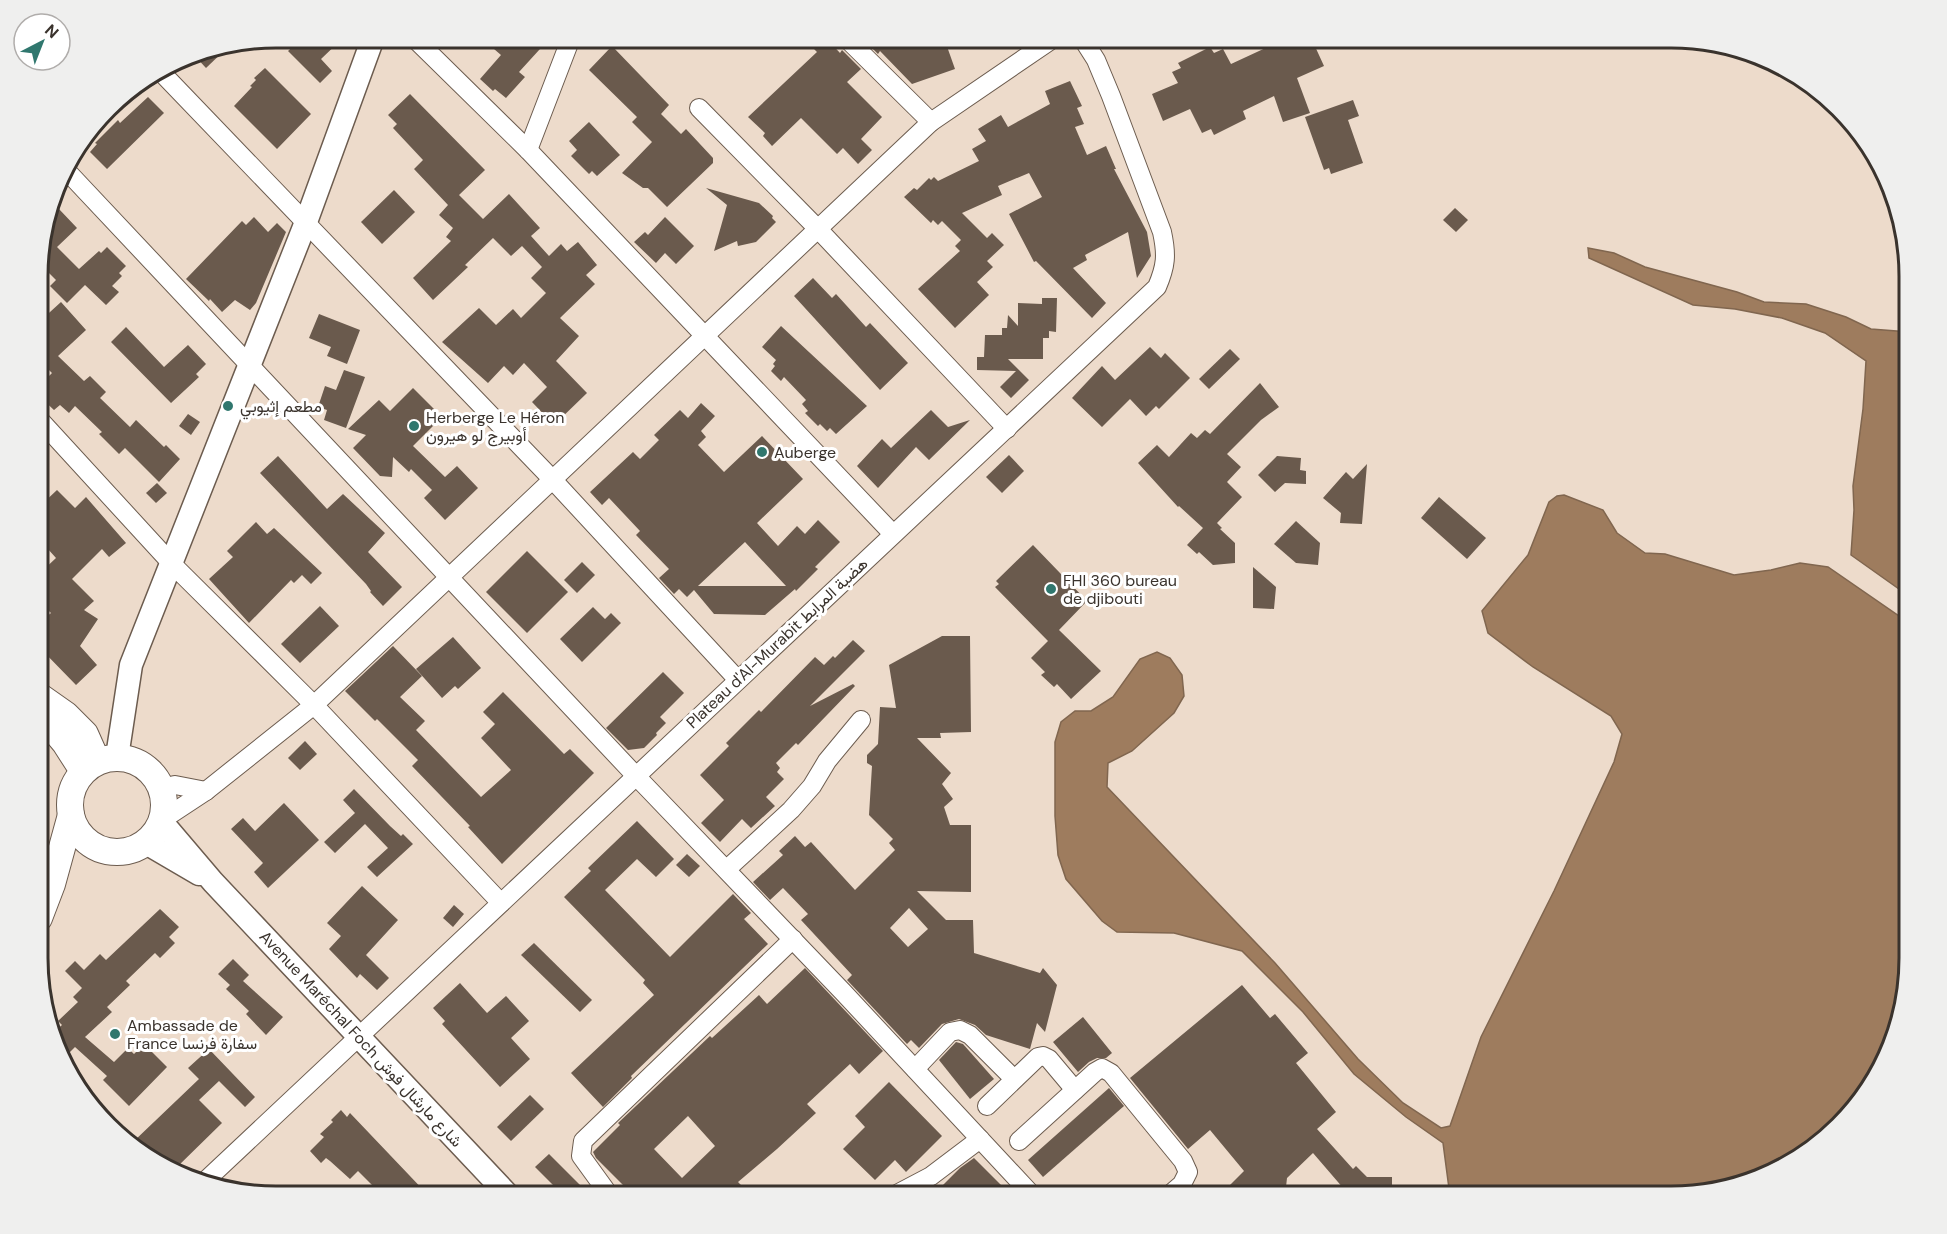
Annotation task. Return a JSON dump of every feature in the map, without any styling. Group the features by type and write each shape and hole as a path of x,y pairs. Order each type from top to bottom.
{"main road":[{"path":"48,702 66,715 85,734 99,763"},
{"path":"48,723 65,743 99,763"},
{"path":"131,759 144,766 162,788 165,804 162,821 146,843 134,849 121,852 94,847 75,828 70,815 71,791 76,780 99,763 131,759"},
{"path":"48,894 70,815"},
{"path":"52,884 94,847"}],"street":[{"path":"99,763 131,665 251,366 369,48"},
{"path":"424,48 528,150 893,534"},
{"path":"528,150 567,48"},
{"path":"856,48 931,122"},
{"path":"213,882 162,821 206,791 314,705 931,122 1039,48"},
{"name":"Plateau d'Al-Murabit هضبة المرابط","path":"210,1176 1157,288 1164,270 1166,252 1162,232 1100,69 1088,48"},
{"path":"165,76 552,479 738,680"},
{"path":"699,108 817,228 1007,429"},
{"path":"71,175 1024,1186"},
{"path":"48,429 172,564 314,705 501,903"},
{"path":"727,869 805,794 827,761 861,720"},
{"path":"162,788 175,785 206,791"},
{"path":"146,843 213,882"},
{"name":"Avenue Maréchal Foch شارع مارشال فوش","path":"213,882 500,1186"},
{"path":"603,1186 581,1156 583,1141 793,939"},
{"path":"915,1069 950,1032 960,1030 970,1035 1014,1079"},
{"path":"987,1106 1038,1057 1043,1056 1049,1059 1075,1090"},
{"path":"1019,1141 1102,1068 1110,1073 1183,1161 1188,1172 1180,1186"},
{"path":"912,1186 931,1176 980,1140"}],"shaded area":[{"path":"1588,248 1614,253 1645,267 1737,292 1764,302 1806,304 1846,317 1871,329 1899,331 1899,589 1851,555 1853,486 1863,409 1866,361 1825,333 1782,318 1735,309 1693,305 1589,258"},
{"path":"1564,495 1603,510 1617,533 1645,553 1665,554 1734,575 1800,563 1828,567 1899,616 1899,973 1895,1003 1887,1032 1876,1059 1861,1085 1843,1108 1821,1130 1798,1148 1772,1163 1716,1182 1686,1186 1449,1186 1443,1143 1406,1117 1354,1074 1303,1012 1242,951 1174,933 1117,932 1102,921 1066,879 1058,855 1055,816 1055,742 1061,722 1075,711 1091,711 1113,697 1140,659 1157,652 1170,658 1182,675 1184,696 1174,713 1132,751 1108,763 1107,787 1275,963 1358,1059 1403,1103 1441,1128 1450,1126 1481,1037 1554,891 1614,762 1622,734 1611,716 1533,667 1488,633 1482,611 1528,555 1549,502 1557,496"}],"building":[{"path":"291,48 333,48 321,59 332,71 320,83 288,51"},
{"path":"541,48 519,72 525,77 506,98 495,89 493,91 480,79 501,55 494,49"},
{"path":"610,48 614,48 669,105 661,114 681,134 686,129 713,158 713,163 667,207 648,188 643,188 622,173 652,142 632,122 637,117 589,70"},
{"path":"835,48 840,53 842,50 861,69 847,82 882,117 861,139 872,150 858,164 843,148 837,154 801,118 772,146 763,136 765,133 748,117 817,52 814,49"},
{"path":"872,48 948,48 955,69 912,84 880,51 878,54"},
{"path":"1211,48 1214,53 1223,49 1231,64 1265,48 1316,48 1324,66 1297,78 1310,113 1283,122 1274,96 1243,111 1246,119 1214,135 1211,129 1202,133 1190,109 1163,121 1152,94 1178,83 1172,72 1181,68 1178,63"},
{"path":"219,55 206,68 199,61"},
{"path":"265,68 311,114 277,149 234,106 252,87 250,86 256,80 254,78"},
{"path":"1070,81 1082,106 1077,108 1084,124 1075,127 1087,155 1106,146 1116,169 1114,169 1147,232 1151,256 1137,278 1128,232 1085,255 1087,260 1073,268 1106,303 1092,318 1036,261 1034,262 1009,214 1042,197 1029,173 998,186 1002,195 962,213 987,238 992,233 1004,245 987,261 993,267 977,282 989,295 955,328 918,289 960,251 955,246 961,240 942,221 938,225 933,220 931,223 904,197 914,188 917,190 929,178 931,180 934,177 938,181 979,161 972,149 986,141 978,129 1001,115 1008,127 1050,104 1045,91"},
{"path":"410,94 485,170 459,195 483,219 509,194 540,228 531,236 549,256 561,244 567,251 578,242 597,265 586,275 595,284 560,318 579,336 556,361 587,393 554,425 532,402 547,387 524,363 513,375 504,366 488,383 442,342 479,308 496,325 513,309 521,318 546,293 531,278 542,267 522,246 511,256 493,238 465,265 468,267 433,300 413,278 451,241 446,237 453,228 439,215 448,205 414,169 423,160 393,128 397,124 388,115"},
{"path":"148,97 164,113 107,169 90,152 97,144 95,143 118,120 120,123"},
{"path":"1353,100 1359,116 1348,120 1363,163 1331,174 1329,168 1324,170 1305,117"},
{"path":"589,122 620,155 597,176 592,171 589,174 571,156 577,150 569,141"},
{"path":"706,188 759,203 776,222 756,242 738,246 737,241 714,251 727,205"},
{"path":"394,190 415,212 382,244 361,222"},
{"path":"1455,208 1468,220 1456,232 1443,220"},
{"path":"58,210 77,228 57,247 79,269 107,247 126,266 119,273 122,276 112,286 119,292 106,305 85,285 67,303 50,286 56,280 48,272 48,261"},
{"path":"254,217 268,232 277,223 286,232 256,303 250,310 235,300 222,312 186,279 242,221 246,225"},
{"path":"665,217 694,246 676,264 665,253 656,263 634,242 645,232 648,235"},
{"path":"813,278 832,298 836,294 866,327 870,323 908,363 880,390 794,296"},
{"path":"1042,298 1057,298 1056,332 1049,331 1049,338 1043,338 1043,359 1008,359 1029,380 1011,398 1000,387 1016,371 977,370 977,357 984,357 985,335 1002,335 1002,328 1007,328 1008,315 1018,326 1018,303 1042,304"},
{"path":"61,302 86,330 58,356 84,381 90,376 106,392 100,398 130,427 136,420 180,459 159,482 125,448 119,454 99,434 102,432 75,406 69,413 60,405 54,410 48,404 48,377 52,373 48,369 48,314"},
{"path":"319,314 360,330 347,364 327,356 331,347 309,338"},
{"path":"781,326 867,406 836,434 830,428 827,431 820,424 818,426 805,413 808,411 802,404 806,400 784,377 781,381 771,371 776,360 762,347"},
{"path":"126,327 164,367 188,345 206,364 196,374 199,377 171,403 111,342"},
{"path":"1150,347 1161,358 1165,353 1190,378 1159,409 1156,406 1146,416 1130,399 1102,427 1072,398 1102,366 1115,380"},
{"path":"1230,349 1240,359 1209,389 1199,379"},
{"path":"344,370 365,377 346,428 324,420 327,410 318,407 325,386 336,390"},
{"path":"1260,383 1279,407 1261,420 1227,454 1241,467 1227,482 1242,497 1217,523 1235,543 1235,563 1213,565 1187,545 1203,528 1178,507 1138,463 1157,445 1169,457 1191,433 1197,438 1205,430 1210,434"},
{"path":"413,388 442,417 413,446 445,477 457,466 478,488 445,520 424,498 432,490 411,469 409,472 393,457 392,477 380,476 353,448 366,435 348,429 379,400 390,411"},
{"path":"701,403 715,416 701,431 706,437 698,445 724,472 762,436 803,479 757,523 778,546 797,526 805,534 818,520 840,542 815,567 818,569 796,591 795,589 765,615 714,614 694,590 687,597 679,589 674,594 659,578 669,569 636,535 640,531 609,498 602,505 590,492 633,452 640,459 659,440 654,435 680,410 688,418","holes":["745,542 786,586 698,586"]},
{"path":"931,410 948,427 970,420 929,460 916,447 878,488 857,466 882,439 891,448"},
{"path":"188,414 200,422 191,435 179,426"},
{"path":"1009,455 1024,471 1002,493 986,477"},
{"path":"278,456 327,509 343,494 385,533 368,552 402,587 383,606 366,584 260,473"},
{"path":"1277,456 1301,458 1300,470 1306,471 1306,484 1285,483 1275,492 1258,475"},
{"path":"1367,464 1362,524 1340,523 1341,513 1323,498 1346,472 1353,479"},
{"path":"157,483 167,493 156,503 146,493"},
{"path":"57,490 75,508 86,497 126,543 109,557 102,549 72,579 94,601 84,610 98,619 80,646 97,665 76,685 48,656 48,616 51,613 48,610 48,566 56,558 48,549 48,498"},
{"path":"1439,497 1486,538 1467,559 1421,518"},
{"path":"1296,521 1320,543 1318,565 1296,563 1274,544"},
{"path":"256,522 267,534 274,528 322,573 311,584 302,575 294,583 291,580 249,623 209,579 233,557 227,551"},
{"path":"1033,545 1087,601 1059,630 1101,671 1071,699 1057,684 1054,687 1041,675 1045,672 1031,658 1048,641 995,587 999,584 996,581"},
{"path":"527,551 568,592 527,633 486,592"},
{"path":"582,562 595,575 577,593 564,580"},
{"path":"1253,567 1276,587 1274,609 1253,608"},
{"path":"320,606 339,626 300,663 281,644"},
{"path":"593,607 605,619 611,613 621,623 582,662 560,639"},
{"path":"942,636 970,636 971,732 940,733 941,738 917,738 951,773 942,784 953,799 944,807 950,825 971,825 971,892 917,891 946,920 973,920 974,953 1040,973 1043,968 1057,985 1045,1032 1037,1023 1030,1049 986,1035 975,1025 959,1019 942,1024 919,1048 911,1040 907,1044 847,980 852,975 801,920 808,914 783,888 770,900 753,882 783,855 779,851 795,836 805,847 811,842 855,890 895,850 889,843 893,839 869,815 872,766 867,763 867,755 878,744 880,707 896,708 889,665","holes":["909,908 928,929 908,947 890,928"]},
{"path":"453,637 481,668 458,689 455,686 442,698 416,669"},
{"path":"853,640 865,651 810,706 853,684 855,686 798,745 796,743 776,763 780,768 777,772 784,779 766,797 775,806 751,828 742,819 720,842 701,823 724,800 700,775 729,746 726,743 759,710 761,712 815,657 824,665 833,656 835,658"},
{"path":"393,646 422,676 400,697 425,721 416,730 481,797 511,770 481,738 495,724 483,712 503,692 564,754 570,749 594,773 502,864 468,827 470,826 412,766 418,760 345,691"},
{"path":"663,672 684,693 660,717 666,723 656,733 657,735 644,748 628,750 606,728"},
{"path":"305,741 317,754 300,770 288,758"},
{"path":"354,789 390,826 413,844 377,877 367,867 388,848 365,824 335,853 324,842 355,813 343,800"},
{"path":"284,803 319,840 268,888 254,872 263,863 231,829 243,818 255,831"},
{"path":"637,821 674,859 656,877 637,859 605,890 670,957 733,894 751,913 744,919 768,944 631,1076 632,1078 603,1107 571,1073 654,995 643,983 645,980 564,897 591,871 588,868"},
{"path":"687,854 700,866 689,877 676,865"},
{"path":"362,886 398,920 366,955 389,978 377,990 360,974 357,978 329,949 341,936 327,923"},
{"path":"454,905 464,914 453,927 443,918"},
{"path":"160,909 179,927 169,937 175,943 160,958 155,953 126,981 130,985 107,1007 112,1012 85,1037 114,1062 128,1048 134,1054 144,1044 167,1067 129,1106 103,1080 107,1076 75,1047 69,1053 59,1028 62,1025 58,1021 78,1002 73,997 82,988 65,971 75,961 84,970 100,954 106,960"},
{"path":"534,943 592,1000 580,1012 521,955"},
{"path":"233,959 249,975 243,981 283,1017 266,1035 246,1014 249,1011 226,989 230,985 218,974"},
{"path":"805,968 883,1051 859,1074 850,1064 807,1104 816,1113 738,1182 740,1186 624,1186 596,1158 593,1152 620,1125 618,1123 710,1036 712,1038 759,995 767,1004","holes":["688,1116 715,1146 682,1178 654,1149"]},
{"path":"460,983 487,1013 506,996 529,1021 511,1038 530,1059 500,1087 442,1024 445,1021 433,1008"},
{"path":"1242,985 1270,1018 1275,1014 1308,1053 1296,1063 1336,1112 1317,1129 1353,1169 1356,1166 1367,1177 1392,1177 1392,1186 1341,1186 1313,1153 1287,1178 1286,1186 1229,1186 1244,1171 1210,1130 1188,1149 1130,1078"},
{"path":"1083,1017 1112,1053 1106,1058 1097,1058 1089,1062 1078,1072 1053,1042"},
{"path":"956,1042 963,1044 994,1079 970,1099 939,1060"},
{"path":"209,1049 255,1097 245,1107 219,1081 199,1100 222,1123 179,1165 137,1139 199,1079 188,1068"},
{"path":"889,1082 942,1136 906,1172 895,1160 875,1180 843,1149 865,1127 855,1116"},
{"path":"1109,1088 1124,1106 1043,1177 1028,1160"},
{"path":"530,1095 544,1109 511,1141 497,1127"},
{"path":"341,1110 347,1117 350,1113 419,1186 373,1186 358,1171 350,1179 326,1158 321,1163 310,1151 324,1137 320,1134 333,1122 331,1120"},
{"path":"549,1154 581,1186 554,1186 535,1167"},
{"path":"974,1158 1002,1186 942,1186"}],"place":[{"name":"مطعم إثيوبي","path":"228,406"},
{"name":"Herberge Le Héron أوبيرج لو هيرون","path":"414,426"},
{"name":"Auberge","path":"762,452"},
{"name":"FHI 360 bureau de djibouti","path":"1051,589"},
{"name":"Ambassade de France سفارة فرنسا","path":"115,1034"}]}
